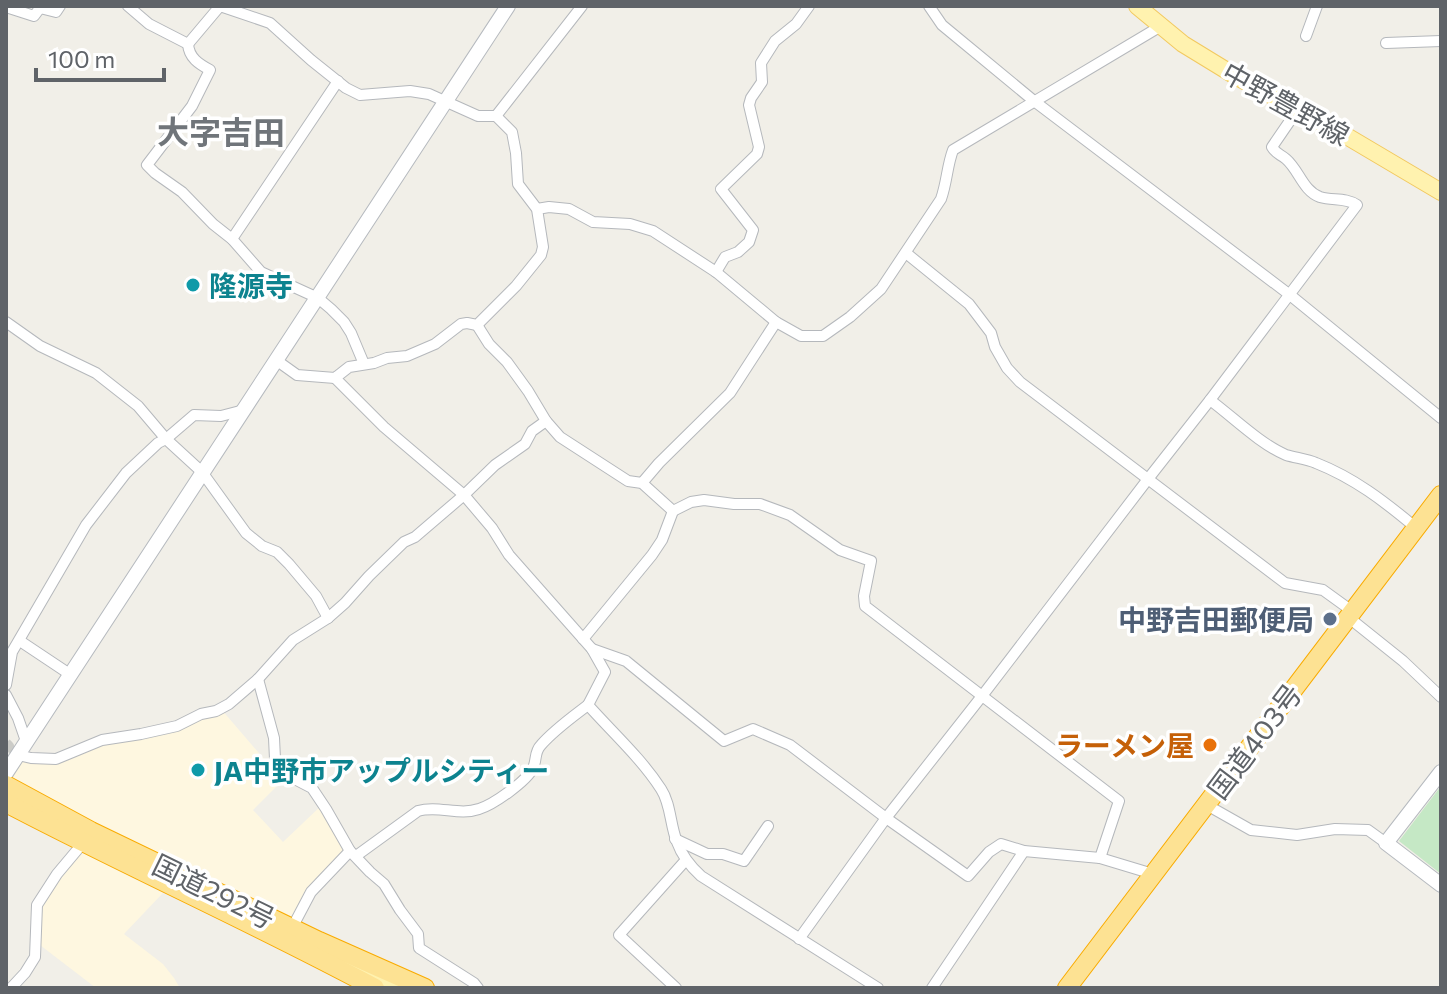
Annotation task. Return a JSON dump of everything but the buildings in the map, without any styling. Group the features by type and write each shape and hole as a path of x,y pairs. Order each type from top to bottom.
{"highway":[{"name":"国道403号","path":"1067,988 1441,495"},
{"name":"国道292号","path":"6,785 289,935 375,988"},
{"name":"国道292号","path":"6,803 83,843 289,935 425,988"}],"main road":[{"name":"中野豊野線","path":"1137,6 1183,44 1441,192"},
{"path":"289,935 395,988"}],"street":[{"path":"6,7 34,16 40,8 56,12 60,6"},
{"path":"128,6 149,24 188,44"},
{"path":"364,364 344,322 318,298 261,272 232,239 182,192 147,165 192,106 210,70 197,63 188,51 188,44 220,6 270,23 311,60 346,88 360,95 410,91 429,94 478,116 496,116 512,132 518,184 537,209 543,247 541,255 516,286 477,325"},
{"path":"6,773 508,6"},
{"path":"496,116 582,6"},
{"path":"716,272 725,257 738,252 749,242 753,230 721,189 757,154 759,147 749,105 762,82 761,63 775,41 796,24 809,6"},
{"path":"929,6 942,25 1034,101 1290,295 1441,418"},
{"path":"1306,36 1317,6"},
{"path":"537,209 569,209 593,222 630,224 653,231 716,272 776,322 801,336 823,336 881,289 941,199 953,150 1161,26"},
{"path":"1386,43 1441,41"},
{"path":"232,239 338,81"},
{"path":"799,939 886,818 1357,205 1349,200 1315,196 1285,159 1274,152 1272,147 1298,109"},
{"path":"906,253 969,304 991,333 1007,368 1020,382 1285,583 1323,590 1441,697"},
{"path":"6,322 40,346 96,373 138,406 166,439 202,472 246,533 262,546 277,552 289,564 316,596 328,618"},
{"path":"642,483 730,393 776,322"},
{"path":"335,378 349,367 407,356 435,344 461,324 477,325 560,437 628,481 642,483 673,511"},
{"path":"276,360 297,375 335,378 384,427 464,495 492,528 509,555 592,649 605,672 588,705 537,749 533,769 519,784 479,809 452,812 430,808 418,811 353,854 311,892 289,935"},
{"path":"1210,400 1263,441 1286,454 1348,476 1415,527"},
{"path":"6,685 12,652 86,525 126,473 194,415 221,416 244,410"},
{"path":"18,755 56,759 102,740 177,726 229,704 258,679 293,640 328,618 404,542 415,537 495,465 525,444 532,431 546,421"},
{"path":"583,639 652,555 662,540 673,511 691,502 704,500 760,504 790,515 840,550 871,561 865,606 1119,801 1100,858"},
{"path":"20,641 71,675"},
{"path":"592,649 626,661 724,741 753,729 790,745 968,876 989,852 1001,844 1024,851 1100,858 1153,874"},
{"path":"258,679 274,738 275,759 283,773 312,788 353,854 384,884 418,934 419,948 478,988"},
{"path":"6,695 26,741"},
{"path":"588,705 662,791 673,822 675,839 685,861 701,876 878,988"},
{"path":"1386,843 1441,772"},
{"path":"1205,804 1251,830 1297,835 1335,829 1368,830 1441,885"},
{"path":"675,839 707,854 723,854 744,861 768,826"},
{"path":"11,988 35,957 37,905 57,874 83,843"},
{"path":"932,988 1024,851"},
{"path":"676,988 619,935 685,861"}],"shaded area":[{"path":"221,709 264,759 275,759 287,776 253,810 283,842 323,804 350,851 311,892 296,922 56,805 6,777 18,755 31,758 78,751"},
{"path":"77,850 163,893 124,934 163,964 180,988 96,988 36,942 37,905"}],"green space":[{"path":"1441,786 1441,874 1399,841"}],"tunnel":[{"path":"6,743 9,746 6,751"}],"place":[{"name":"隆源寺","path":"193,285"},
{"name":"中野吉田郵便局","path":"1330,619"},
{"name":"ラーメン屋","path":"1210,745"},
{"name":"JA中野市アップルシティー","path":"198,770"}],"district":[{"name":"大字吉田","path":"221,131"}]}
